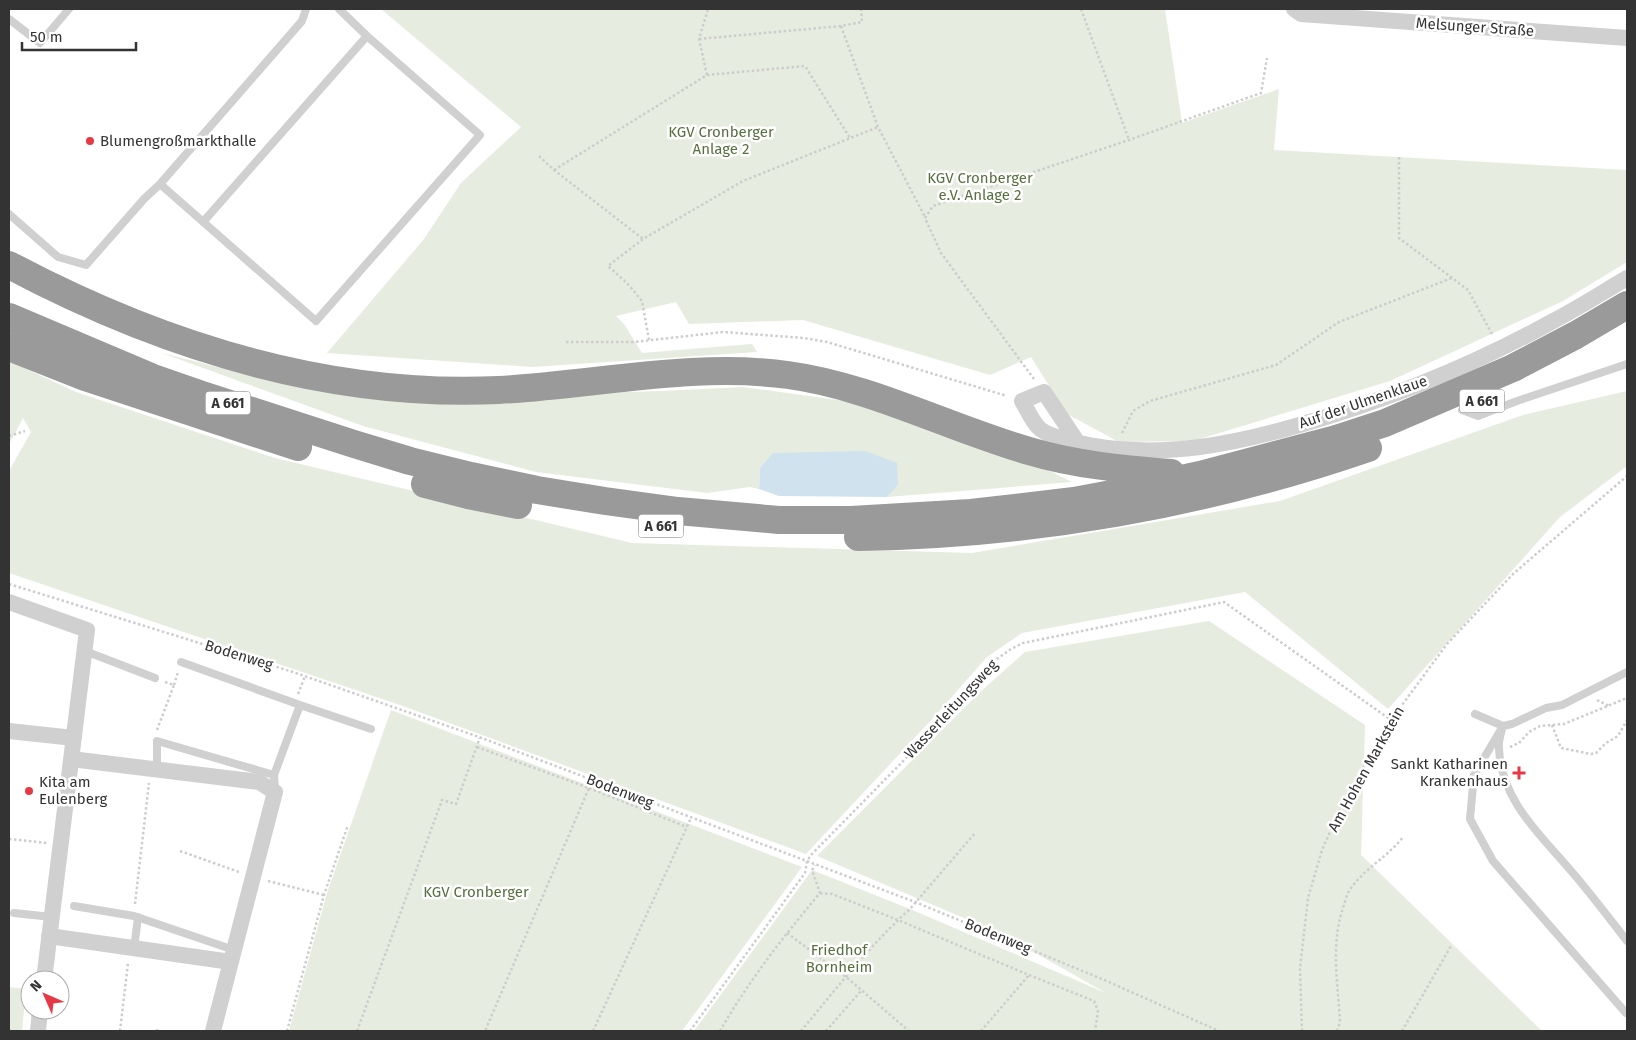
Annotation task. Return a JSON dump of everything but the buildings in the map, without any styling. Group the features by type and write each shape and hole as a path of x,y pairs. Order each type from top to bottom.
{"highway":[{"path":"9,266 88,305 169,337 229,357 304,374 386,386 470,390 544,386 666,374 762,372 828,382 1028,451 1069,462 1116,469 1200,475"},
{"name":"A 661","path":"9,317 153,378 310,431 410,461 471,476 537,490 678,511 779,520 851,520 971,513 1032,507 1122,492 1200,475 1336,439 1384,423 1513,368 1576,335 1627,305"},
{"name":"A 661","path":"9,347 187,412 399,477 468,495 600,519 671,528 789,537 913,536 1036,526 1177,501 1271,478 1330,461 1389,440 1519,385 1627,327"}],"street":[{"name":"Melsunger Straße","path":"1294,9 1301,14 1627,38"},
{"name":"Auf der Ulmenklaue","path":"1022,401 1038,427 1048,434 1078,443 1114,449 1159,451 1194,449 1227,444 1264,436 1339,414 1396,393 1499,348 1555,320 1627,278"},
{"path":"1022,401 1044,392 1078,443"},
{"path":"9,602 87,630 45,970"},
{"path":"9,731 74,738"},
{"path":"71,759 259,782 275,792 213,1031"},
{"path":"50,936 132,949 233,956"}],"lane":[{"path":"9,19 40,42 69,9"},
{"path":"9,214 58,257 86,265 144,199 160,184 302,21 306,9"},
{"path":"160,184 316,321 480,135 338,9"},
{"path":"203,222 367,36"},
{"path":"1462,410 1478,416 1627,364"},
{"path":"85,651 155,678"},
{"path":"181,662 371,729"},
{"path":"1476,714 1503,726 1512,724 1546,708 1562,704 1627,672"},
{"path":"275,792 274,775 300,705"},
{"path":"1503,726 1498,748 1504,779 1518,809 1589,892 1627,941"},
{"path":"1503,726 1474,775 1470,819 1494,861 1626,1013"},
{"path":"154,769 157,741 274,775"},
{"path":"74,906 136,916 233,956"},
{"path":"14,914 52,917"},
{"path":"132,949 136,916"}],"path":[{"path":"707,75 699,38 708,9"},
{"path":"699,38 841,26 862,22 861,9"},
{"path":"1081,9 1129,140"},
{"path":"841,26 878,128 941,253 1044,392"},
{"path":"925,218 933,206 1261,93 1266,58"},
{"path":"554,170 707,75 805,66 850,138"},
{"path":"650,340 642,301 628,283 608,266 643,239 743,181 878,128"},
{"path":"539,156 554,170 643,239"},
{"path":"1399,157 1399,238 1468,290 1499,348"},
{"path":"1114,449 1133,412 1150,401 1276,365 1339,322 1452,278"},
{"path":"566,342 634,342 723,332 804,338 827,342 1022,401"},
{"path":"9,436 25,431"},
{"name":"Am Hohen Markstein","path":"1302,1031 1300,968 1308,898 1322,850 1342,805 1391,720 1447,644 1513,574 1627,476"},
{"name":"Bodenweg","path":"9,584 305,676 479,737 915,902 1219,1031"},
{"name":"Wasserleitungsweg","path":"690,1031 805,874 807,861 811,855 963,700 994,661 1023,643 1224,602 1391,720"},
{"path":"303,680 305,676"},
{"path":"155,678 174,685 157,731 157,741"},
{"path":"1498,748 1507,748 1519,743 1529,732 1540,726 1564,724 1627,698"},
{"path":"1552,726 1561,748 1591,754 1596,753 1606,743 1618,736 1627,720"},
{"path":"357,1031 442,800 456,804 479,737"},
{"path":"477,747 589,788 686,827"},
{"path":"136,916 154,769"},
{"path":"485,1031 589,788"},
{"path":"593,1031 691,818"},
{"path":"287,1031 324,895 348,825"},
{"path":"801,1031 846,977 975,833"},
{"path":"1336,1031 1340,1022 1335,947 1340,918 1349,891 1403,836"},
{"path":"9,839 44,843"},
{"path":"815,865 812,870 820,894"},
{"path":"720,1031 735,1005 787,933 820,894 832,894 1094,1001 1098,1011 1095,1031"},
{"path":"787,933 846,977 909,1031"},
{"path":"1402,1031 1451,946"},
{"path":"120,1031 132,949"},
{"path":"981,1031 1029,975"},
{"path":"826,1031 861,991"}],"green space":[{"name":"KGV Cronberger e.V. Anlage 2","path":"381,9 1165,9 1182,123 1279,89 1274,150 1627,170 1627,262 1563,301 1390,381 1193,441 1119,442 1067,414 1031,357 990,375 803,320 689,324 676,302 616,316 624,324 642,353 752,344 757,352 532,367 327,353 424,239 461,183 521,127"},
{"path":"162,353 285,384 468,397 743,387 845,401 1040,466 1072,482 887,497 898,485 760,468 759,489 750,487 707,493 536,472 363,426"},
{"path":"9,361 76,392 275,458 632,543 972,553 1280,501 1523,415 1627,391 1627,466 1560,517 1388,709 1245,592 1022,633 987,657 935,716 806,854 400,705 9,573 9,471 31,432 23,418 9,444"},
{"name":"Friedhof Bornheim","path":"1209,621 1365,725 1361,855 1542,1031 694,1031 812,870 910,909 1106,993 1002,934 817,856 979,693 1025,652"},
{"name":"KGV Cronberger","path":"391,710 802,867 682,1031 289,1031 327,893"},
{"path":"9,987 20,988 20,1020 23,1020 22,1031 9,1031"}],"water":[{"path":"865,451 897,463 898,485 887,497 779,496 759,489 760,468 773,453"}],"place":[{"name":"Blumengroßmarkthalle","path":"90,141"},
{"name":"Sankt Katharinen Krankenhaus","path":"1519,773"},
{"name":"Kita am Eulenberg","path":"29,791"}],"park label":[{"name":"KGV Cronberger Anlage 2","path":"721,140"}]}
